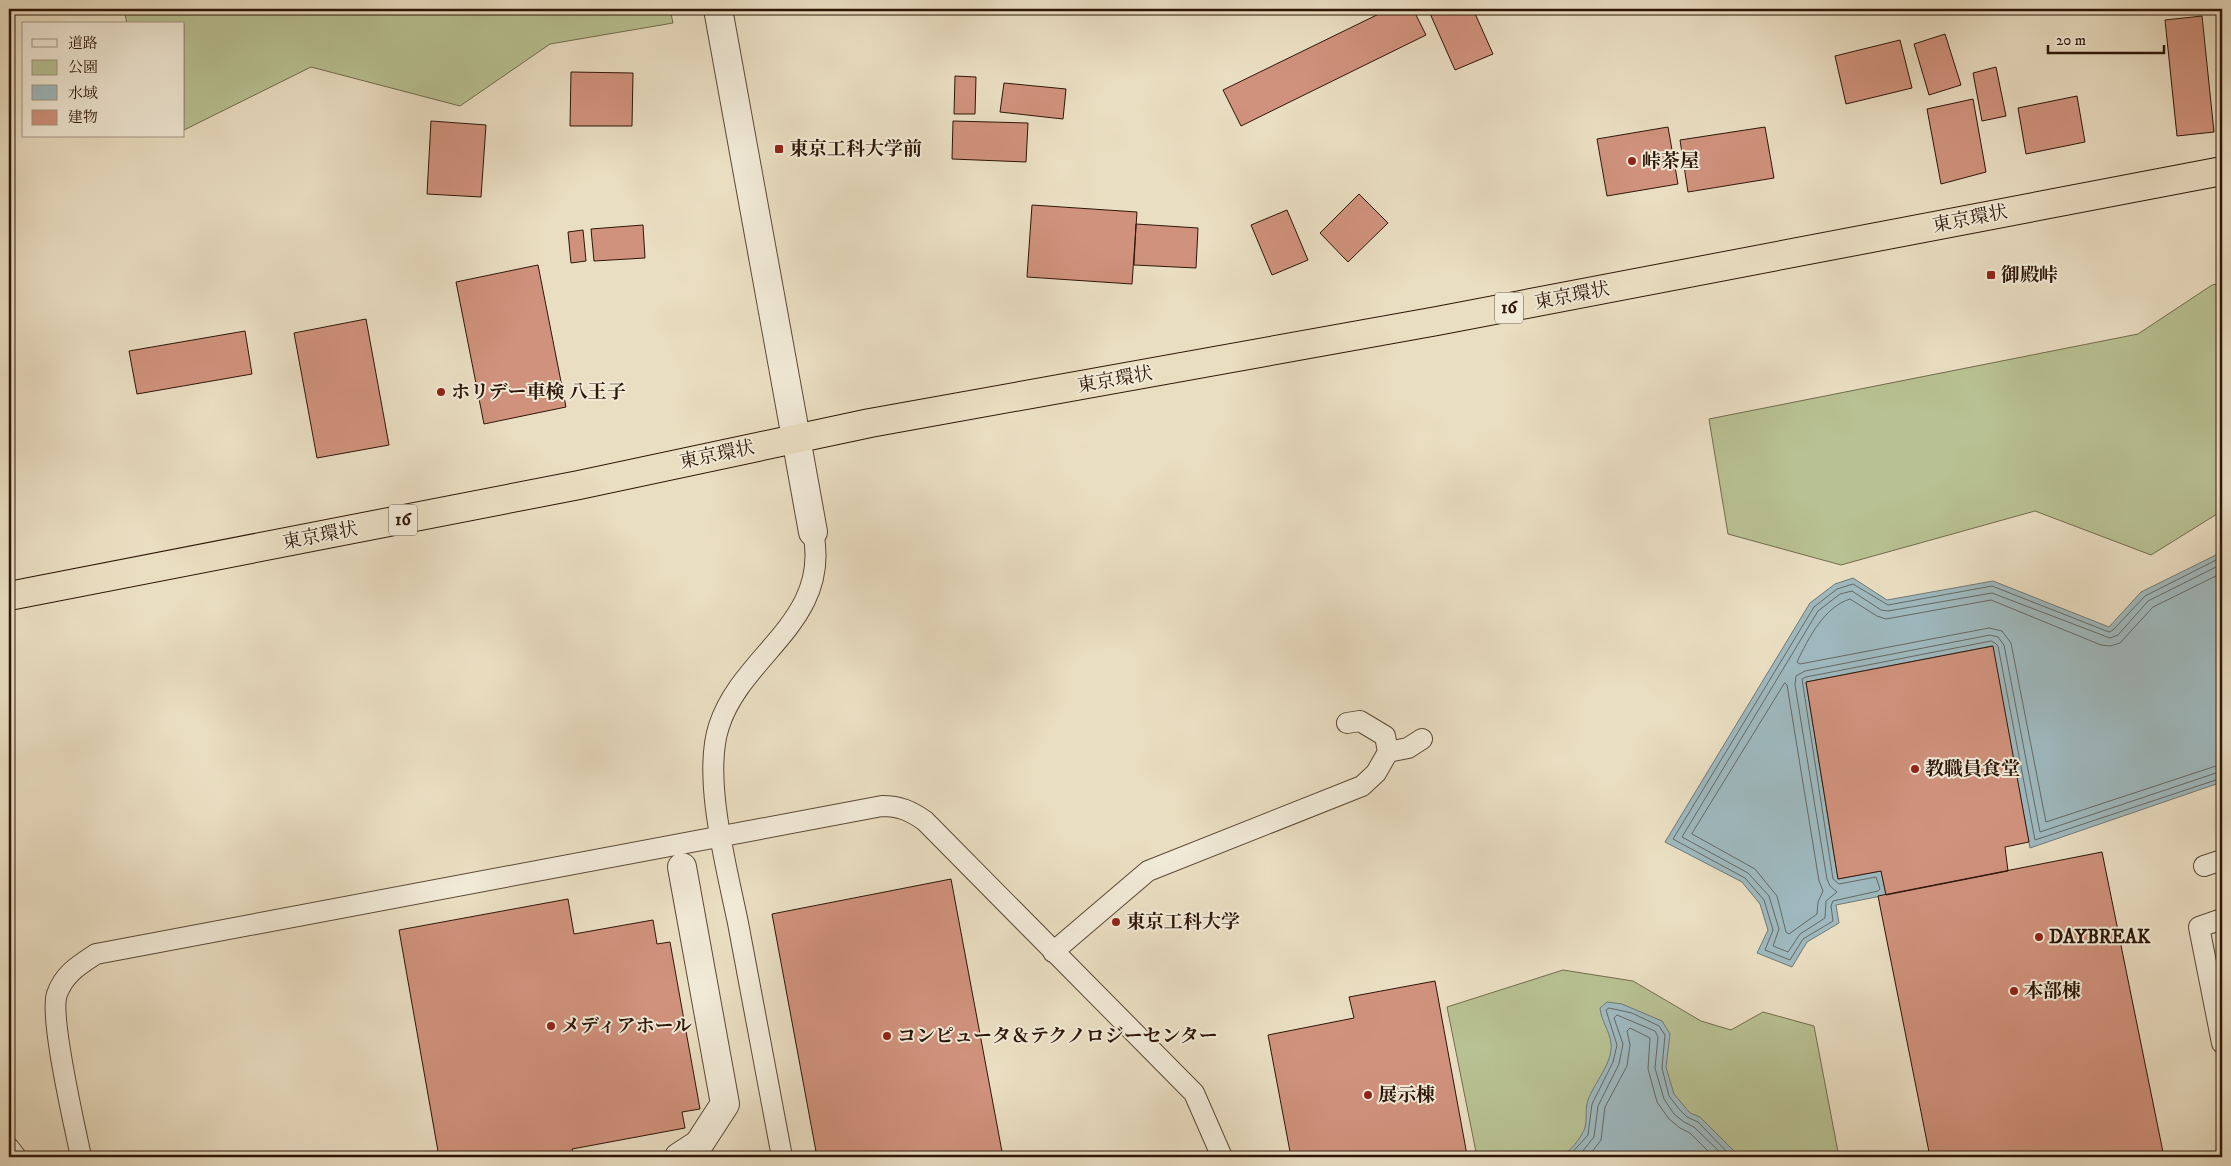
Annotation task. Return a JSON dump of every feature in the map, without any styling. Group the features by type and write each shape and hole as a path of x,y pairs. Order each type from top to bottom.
{"highway":[{"name":"東京環状","path":"9,596 579,485 870,423 1437,321 2222,171"}],"street":[{"path":"718,9 813,532"},
{"path":"679,1157 699,1144 725,1104 682,867"}],"lane":[{"path":"782,1157 721,835 713,777 713,754 719,726 731,698 802,607 808,594 813,570 815,542 813,532"},
{"path":"1053,952 1148,871 1362,786 1376,773 1388,752 1385,736 1360,721 1347,723"},
{"path":"1388,752 1408,748 1422,739"},
{"path":"81,1157 56,1025 56,995 71,970 96,954 882,806 894,806 910,810 925,821 1194,1093 1222,1157"},
{"path":"2222,919 2199,927 2222,1043"},
{"path":"9,1148 16,1157"}],"green space":[{"path":"124,9 670,9 673,23 550,44 460,106 311,67 185,130 185,22 127,22"},
{"path":"2222,283 2222,481 2217,514 2151,555 2035,511 1841,565 1728,534 1709,419 2138,334 2212,285"},
{"path":"1563,970 1633,981 1701,1021 1731,1030 1763,1012 1814,1026 1839,1157 1477,1157 1447,1007"}],"water":[{"path":"2222,552 2222,782 2030,848 1992,646 1806,682 1838,879 1881,871 1886,895 1836,905 1839,923 1807,942 1792,967 1757,953 1768,930 1760,904 1742,882 1665,842 1810,603 1835,584 1853,578 1887,600 1993,581 2109,627 2141,592"},
{"path":"1607,1002 1622,1004 1662,1021 1670,1034 1666,1067 1674,1094 1690,1113 1700,1117 1738,1157 1558,1157 1572,1148 1584,1130 1588,1100 1609,1058 1611,1044 1600,1008"}],"building":[{"path":"1389,9 1413,9 1426,35 1241,126 1223,90"},
{"path":"1428,9 1473,9 1493,54 1455,70"},
{"path":"2202,16 2214,132 2177,136 2165,20"},
{"path":"1945,34 1961,85 1929,95 1914,44"},
{"path":"1900,40 1912,88 1846,104 1835,56"},
{"path":"1996,67 2006,116 1982,121 1973,73"},
{"path":"571,72 633,73 632,126 570,126"},
{"path":"955,76 976,77 975,114 954,114"},
{"path":"1004,83 1066,89 1063,119 1000,112"},
{"path":"2077,96 2085,142 2026,154 2018,108"},
{"path":"1973,99 1986,172 1941,184 1927,109"},
{"path":"431,121 486,125 481,197 427,194"},
{"path":"953,121 1028,123 1026,162 952,159"},
{"path":"1668,127 1678,184 1607,196 1597,139"},
{"path":"1765,127 1774,178 1688,192 1680,140"},
{"path":"1359,194 1388,223 1348,262 1320,233"},
{"path":"1032,205 1137,212 1132,284 1027,277"},
{"path":"1287,210 1308,260 1272,275 1251,225"},
{"path":"1136,224 1198,228 1196,268 1134,265"},
{"path":"643,225 645,258 594,261 591,229"},
{"path":"583,230 586,261 571,263 568,232"},
{"path":"538,265 566,407 484,424 456,282"},
{"path":"366,319 389,445 317,458 294,333"},
{"path":"245,331 252,374 137,394 129,351"},
{"path":"1993,646 2029,842 2005,847 2008,871 1886,895 1881,871 1838,879 1806,682"},
{"name":"本部棟","path":"2102,852 2164,1157 1930,1157 1878,896"},
{"name":"コンピュータ＆テクノロジーセンター","path":"951,879 1003,1157 817,1157 772,914"},
{"name":"メディアホール","path":"568,899 574,934 653,920 657,944 670,942 700,1109 682,1112 685,1128 572,1149 574,1157 439,1157 399,930"},
{"name":"展示棟","path":"1435,981 1467,1155 1456,1157 1291,1157 1268,1035 1354,1018 1349,997"}],"place":[{"name":"東京工科大学前","path":"779,149"},
{"name":"峠茶屋","path":"1632,161"},
{"name":"御殿峠","path":"1991,275"},
{"name":"ホリデー車検 八王子","path":"441,392"},
{"name":"教職員食堂","path":"1915,769"},
{"name":"東京工科大学","path":"1116,922"},
{"name":"DAYBREAK","path":"2039,937"},
{"name":"本部棟","path":"2014,991"},
{"name":"メディアホール","path":"551,1026"},
{"name":"コンピュータ＆テクノロジーセンター","path":"887,1036"},
{"name":"展示棟","path":"1368,1095"}]}
